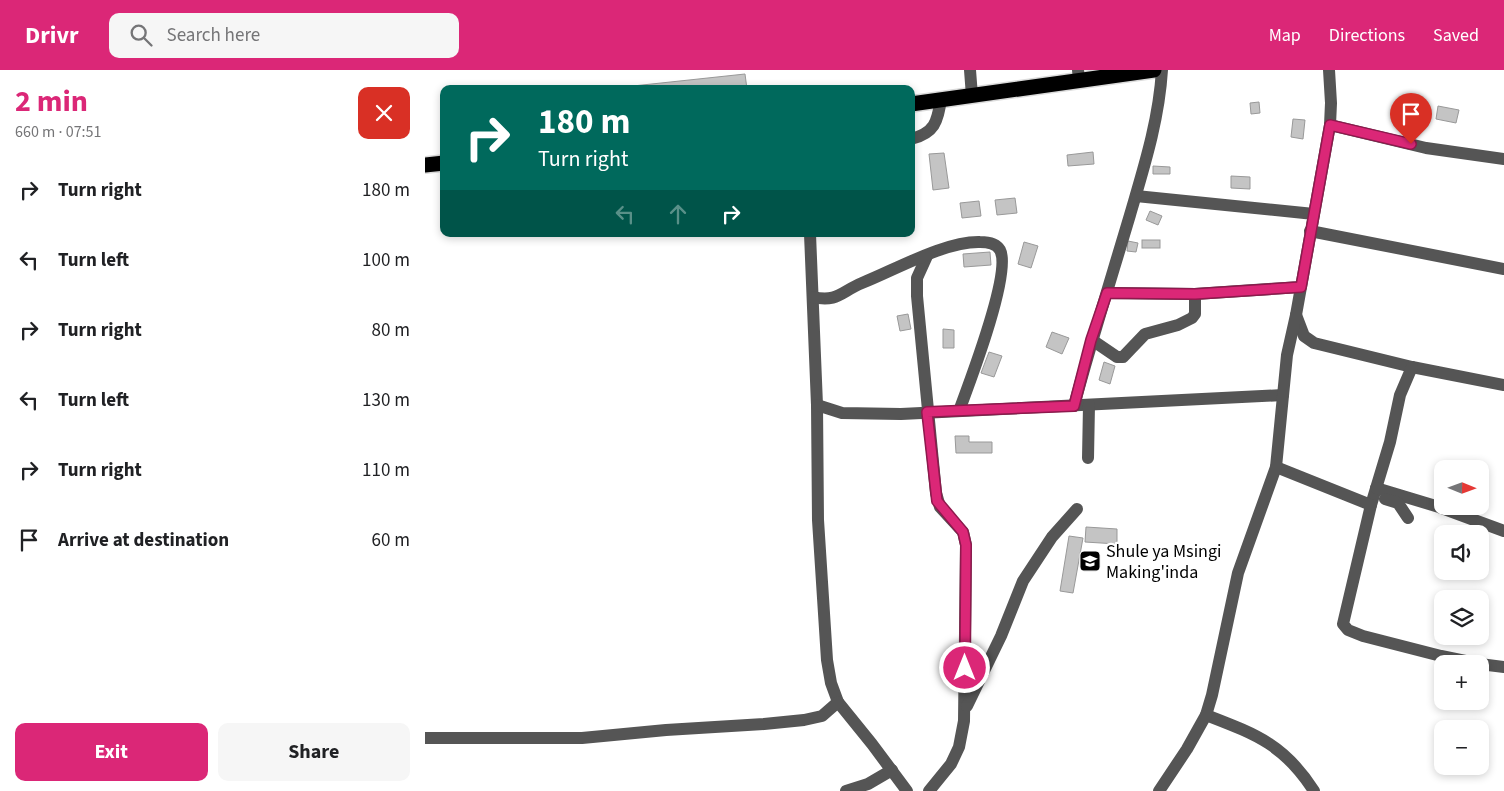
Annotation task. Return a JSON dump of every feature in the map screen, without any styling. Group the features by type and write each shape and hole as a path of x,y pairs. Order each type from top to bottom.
{"highway":[{"path":"915,103 972,96 1079,75 1154,70"},
{"path":"425,165 440,163"}],"street":[{"path":"969,70 972,96"},
{"path":"1074,406 1091,340 1107,293 1150,146 1161,90 1162,70"},
{"path":"1159,791 1187,749 1206,715 1214,688 1238,573 1275,467 1287,355 1330,125 1329,70"},
{"path":"915,138 933,127 937,120 941,100"},
{"path":"1330,125 1426,148 1504,159"},
{"path":"1136,196 1314,214"},
{"path":"1310,231 1504,269"},
{"path":"810,237 817,405 818,520 827,660 831,684 839,702 907,791"},
{"path":"813,297 825,300 837,297 858,284 960,244 980,242 995,245 1000,250 1002,257 1000,283 959,411"},
{"path":"927,256 921,268 917,287 927,412 937,501 963,532 966,545 965,711 959,747 951,764 929,791"},
{"path":"1107,293 1195,294 1301,287"},
{"path":"1091,340 1117,357 1123,357 1145,334 1178,325 1193,318 1195,314 1195,294"},
{"path":"1296,315 1304,336 1314,344 1412,367 1504,385"},
{"path":"1412,367 1400,395 1390,442 1373,498 1343,618 1345,628 1363,636 1439,655"},
{"path":"817,405 842,413 927,412 1283,395"},
{"path":"1088,458 1089,405"},
{"path":"1275,467 1373,498 1439,507 1504,531"},
{"path":"1373,498 1398,503 1408,518"},
{"path":"965,711 1001,636 1023,581 1052,537 1077,509"},
{"path":"1489,665 1504,667"},
{"path":"425,738 582,738 763,724 804,720 822,716 839,702"},
{"path":"1206,715 1263,738 1273,745 1306,779 1314,791"},
{"path":"846,791 869,784 892,770"}],"building":[{"path":"745,74 746,85 642,85"},
{"path":"1259,102 1260,113 1251,114 1250,103"},
{"path":"1438,106 1459,110 1456,123 1436,119"},
{"path":"1293,119 1305,120 1303,139 1291,137"},
{"path":"1093,152 1094,164 1068,166 1067,155"},
{"path":"944,153 949,188 933,190 929,154"},
{"path":"1153,166 1170,167 1170,174 1153,174"},
{"path":"1231,176 1250,177 1250,189 1231,188"},
{"path":"1015,198 1017,213 997,215 995,200"},
{"path":"979,201 981,216 962,218 960,203"},
{"path":"1150,211 1162,216 1158,225 1146,220"},
{"path":"1142,240 1160,240 1160,248 1142,248"},
{"path":"1128,241 1138,243 1136,252 1127,251"},
{"path":"1024,242 1038,246 1031,268 1018,264"},
{"path":"990,252 991,265 964,267 963,254"},
{"path":"908,314 911,329 900,331 897,316"},
{"path":"943,329 954,330 954,348 943,348"},
{"path":"1052,332 1069,338 1062,354 1046,347"},
{"path":"989,352 1002,356 994,377 981,373"},
{"path":"1104,362 1115,366 1110,384 1099,380"},
{"path":"955,436 969,436 969,442 992,442 992,453 956,453"},
{"path":"1086,527 1117,529 1117,544 1085,542"},
{"path":"1069,536 1083,538 1073,593 1060,591"}],"place":[{"name":"Shule ya Msingi Making'inda","path":"1090,561"}],"route":[{"path":"965,668 966,545 963,532 937,501 927,412 1074,406 1091,340 1107,293 1195,294 1301,287 1330,125 1411,144"}]}
